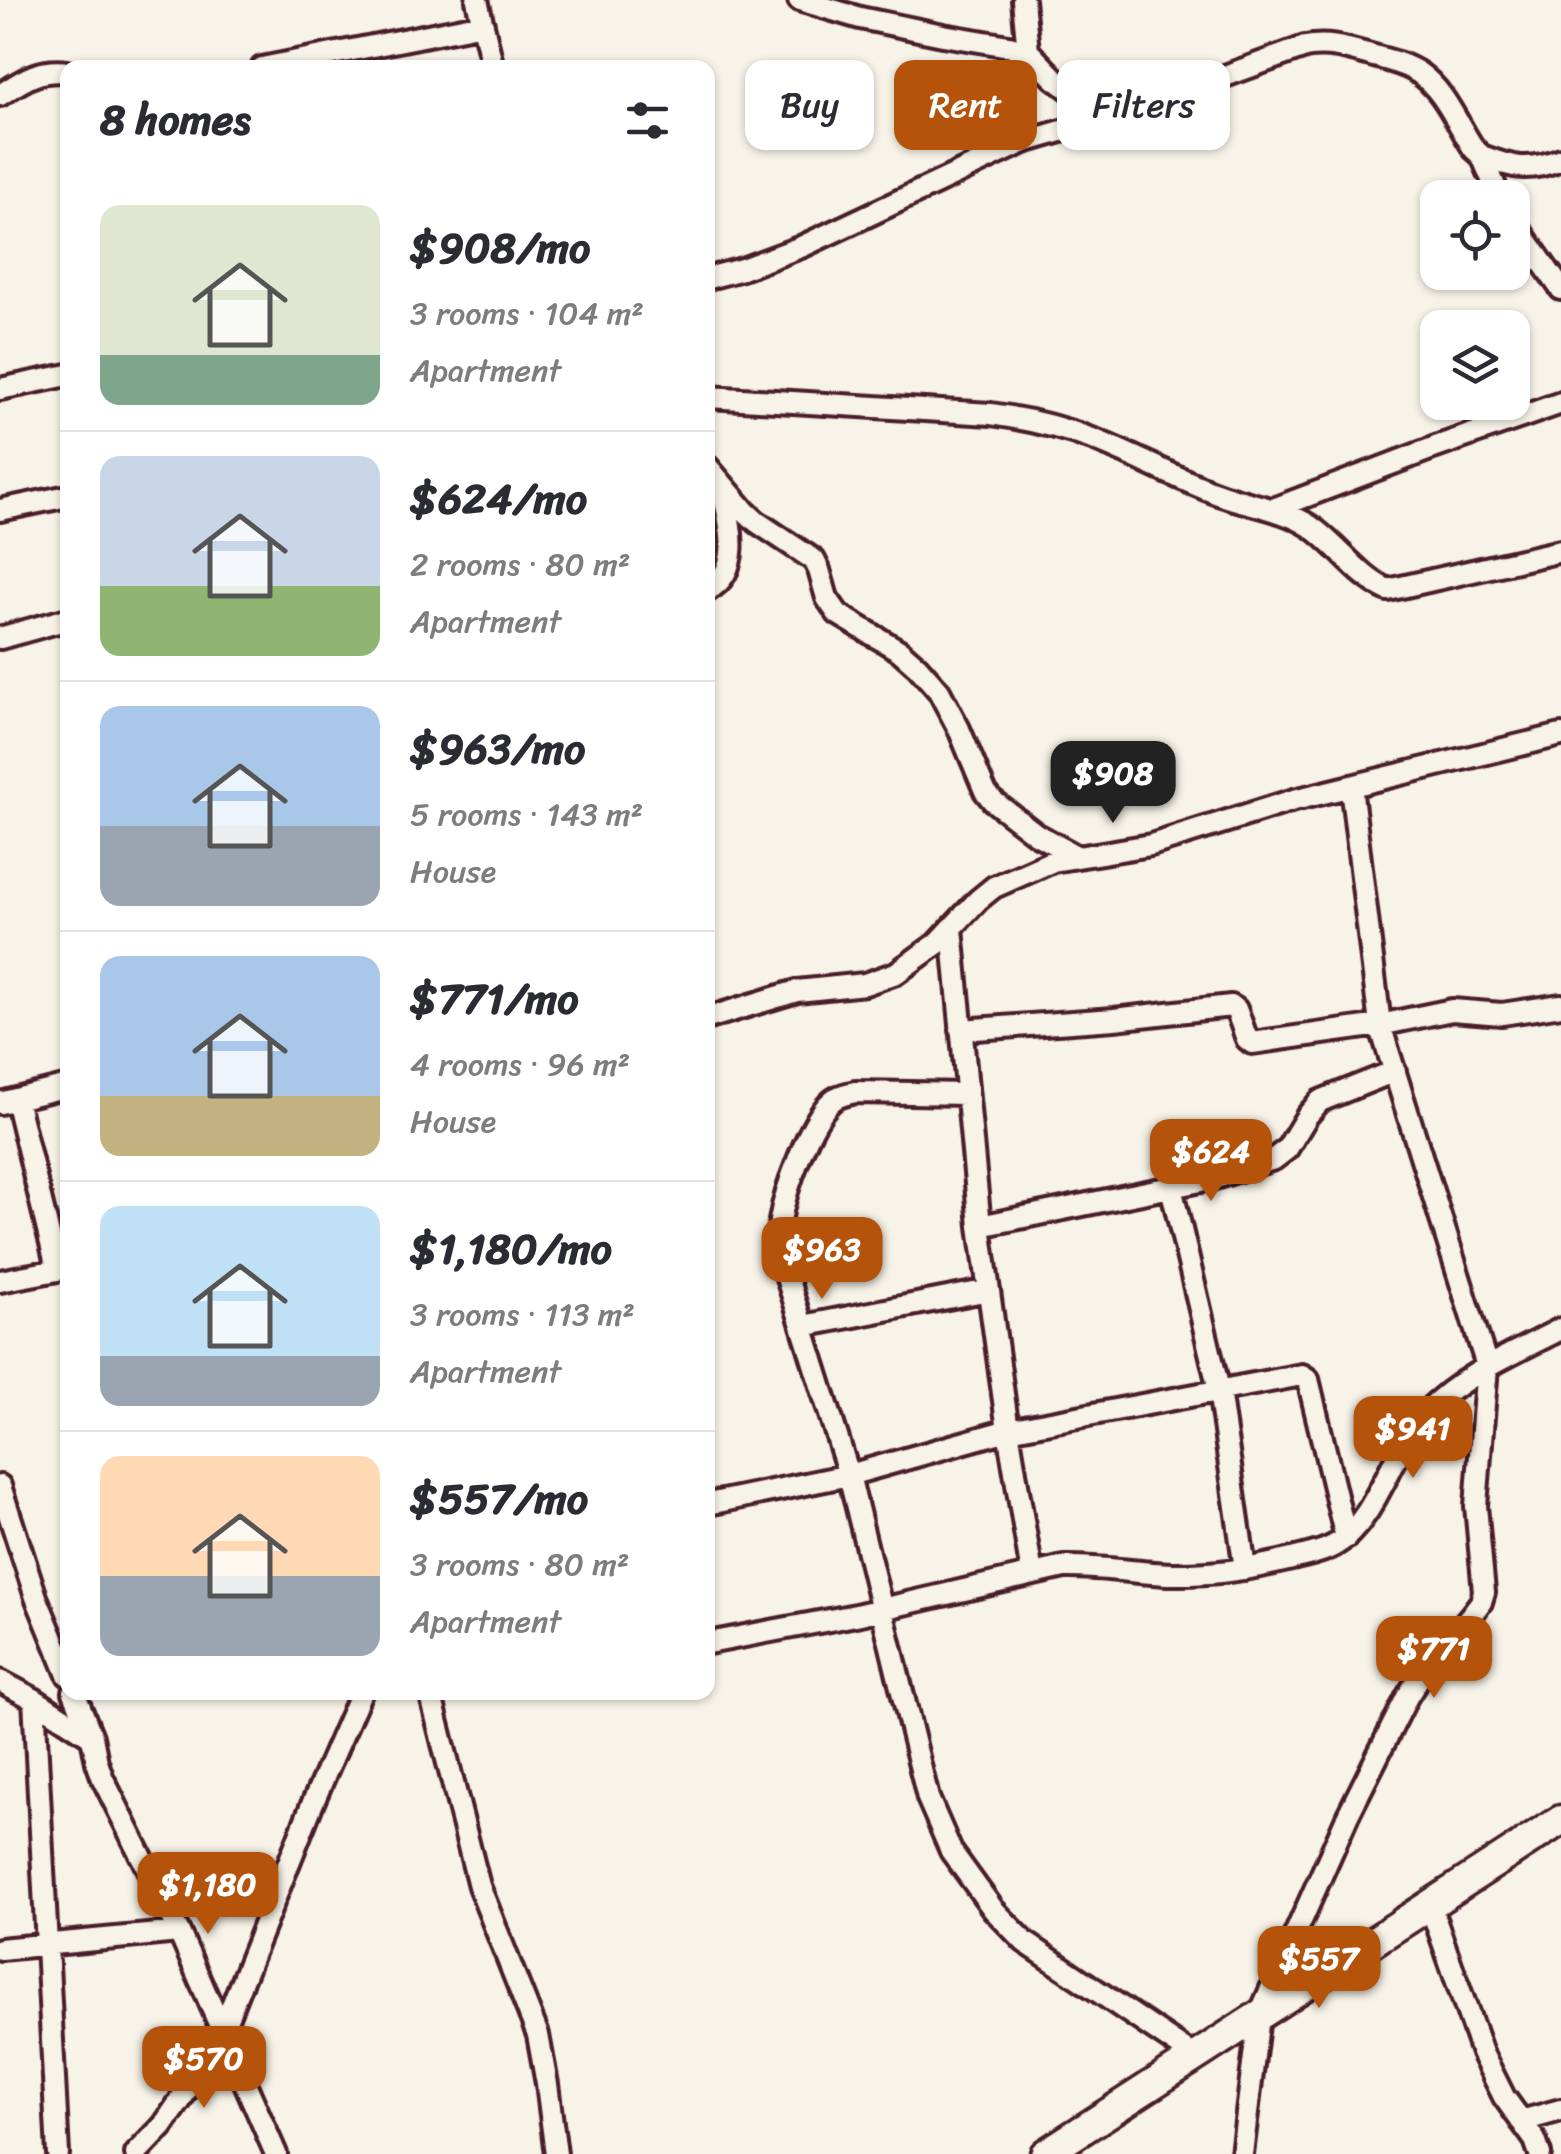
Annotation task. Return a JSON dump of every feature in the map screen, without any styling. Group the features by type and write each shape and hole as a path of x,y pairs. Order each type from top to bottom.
{"street":[{"path":"477,0 491,60"},
{"path":"800,0 860,18 1028,51 1057,80"},
{"path":"1023,0 1028,51"},
{"path":"302,60 483,24"},
{"path":"1230,74 1324,44 1400,64 1417,72 1443,98 1464,135 1482,156 1492,180"},
{"path":"0,96 36,72 60,71"},
{"path":"715,276 801,247 1024,142 1057,132"},
{"path":"1482,156 1512,167 1528,168 1561,159"},
{"path":"1530,244 1561,288"},
{"path":"0,389 60,377"},
{"path":"715,397 955,411 1029,420 1096,441 1221,495 1310,526 1372,582 1388,590 1561,551"},
{"path":"1273,510 1561,402"},
{"path":"715,475 757,522 814,560 838,614 900,651 939,691 993,801 1027,829 1076,856"},
{"path":"715,477 731,526 732,551 715,585"},
{"path":"0,510 60,498"},
{"path":"0,638 60,621"},
{"path":"715,1016 797,990 881,980 917,960 994,887 1053,861 1151,845 1294,800 1561,735"},
{"path":"1242,2154 1259,2016 1348,1815 1407,1697 1481,1602 1484,1592 1476,1506 1487,1366 1380,1025 1351,786"},
{"path":"952,929 980,1226 1032,1574"},
{"path":"961,1030 1114,1020 1231,1006 1252,1042 1380,1025 1452,1010 1502,1014 1561,1004"},
{"path":"980,1226 1215,1178 1274,1159 1286,1149 1320,1101 1395,1072"},
{"path":"60,1088 8,1101 60,1262"},
{"path":"967,1094 854,1092 832,1100 801,1150 780,1225 784,1268 849,1474 928,1798 950,1851 993,1909 1025,1942 1195,2057"},
{"path":"1171,1187 1219,1390 1245,1569"},
{"path":"0,1281 60,1268"},
{"path":"803,1326 989,1290"},
{"path":"715,1642 1064,1567 1203,1574 1245,1569 1324,1550 1346,1538 1378,1494 1424,1414 1487,1366 1561,1329"},
{"path":"715,1503 849,1474 1008,1430 1306,1376 1346,1538"},
{"path":"0,1486 36,1597 60,1654"},
{"path":"0,1682 34,1698 92,1737"},
{"path":"34,1698 58,2154"},
{"path":"77,1700 103,1780 179,1932 276,2154"},
{"path":"136,2154 163,2126 222,2031 358,1700"},
{"path":"432,1700 479,1886 538,2036 556,2154"},
{"path":"1045,2154 1561,1820"},
{"path":"1430,1905 1482,2053 1540,2154"},
{"path":"0,1949 179,1932"},
{"path":"1521,2120 1561,2110"}]}
